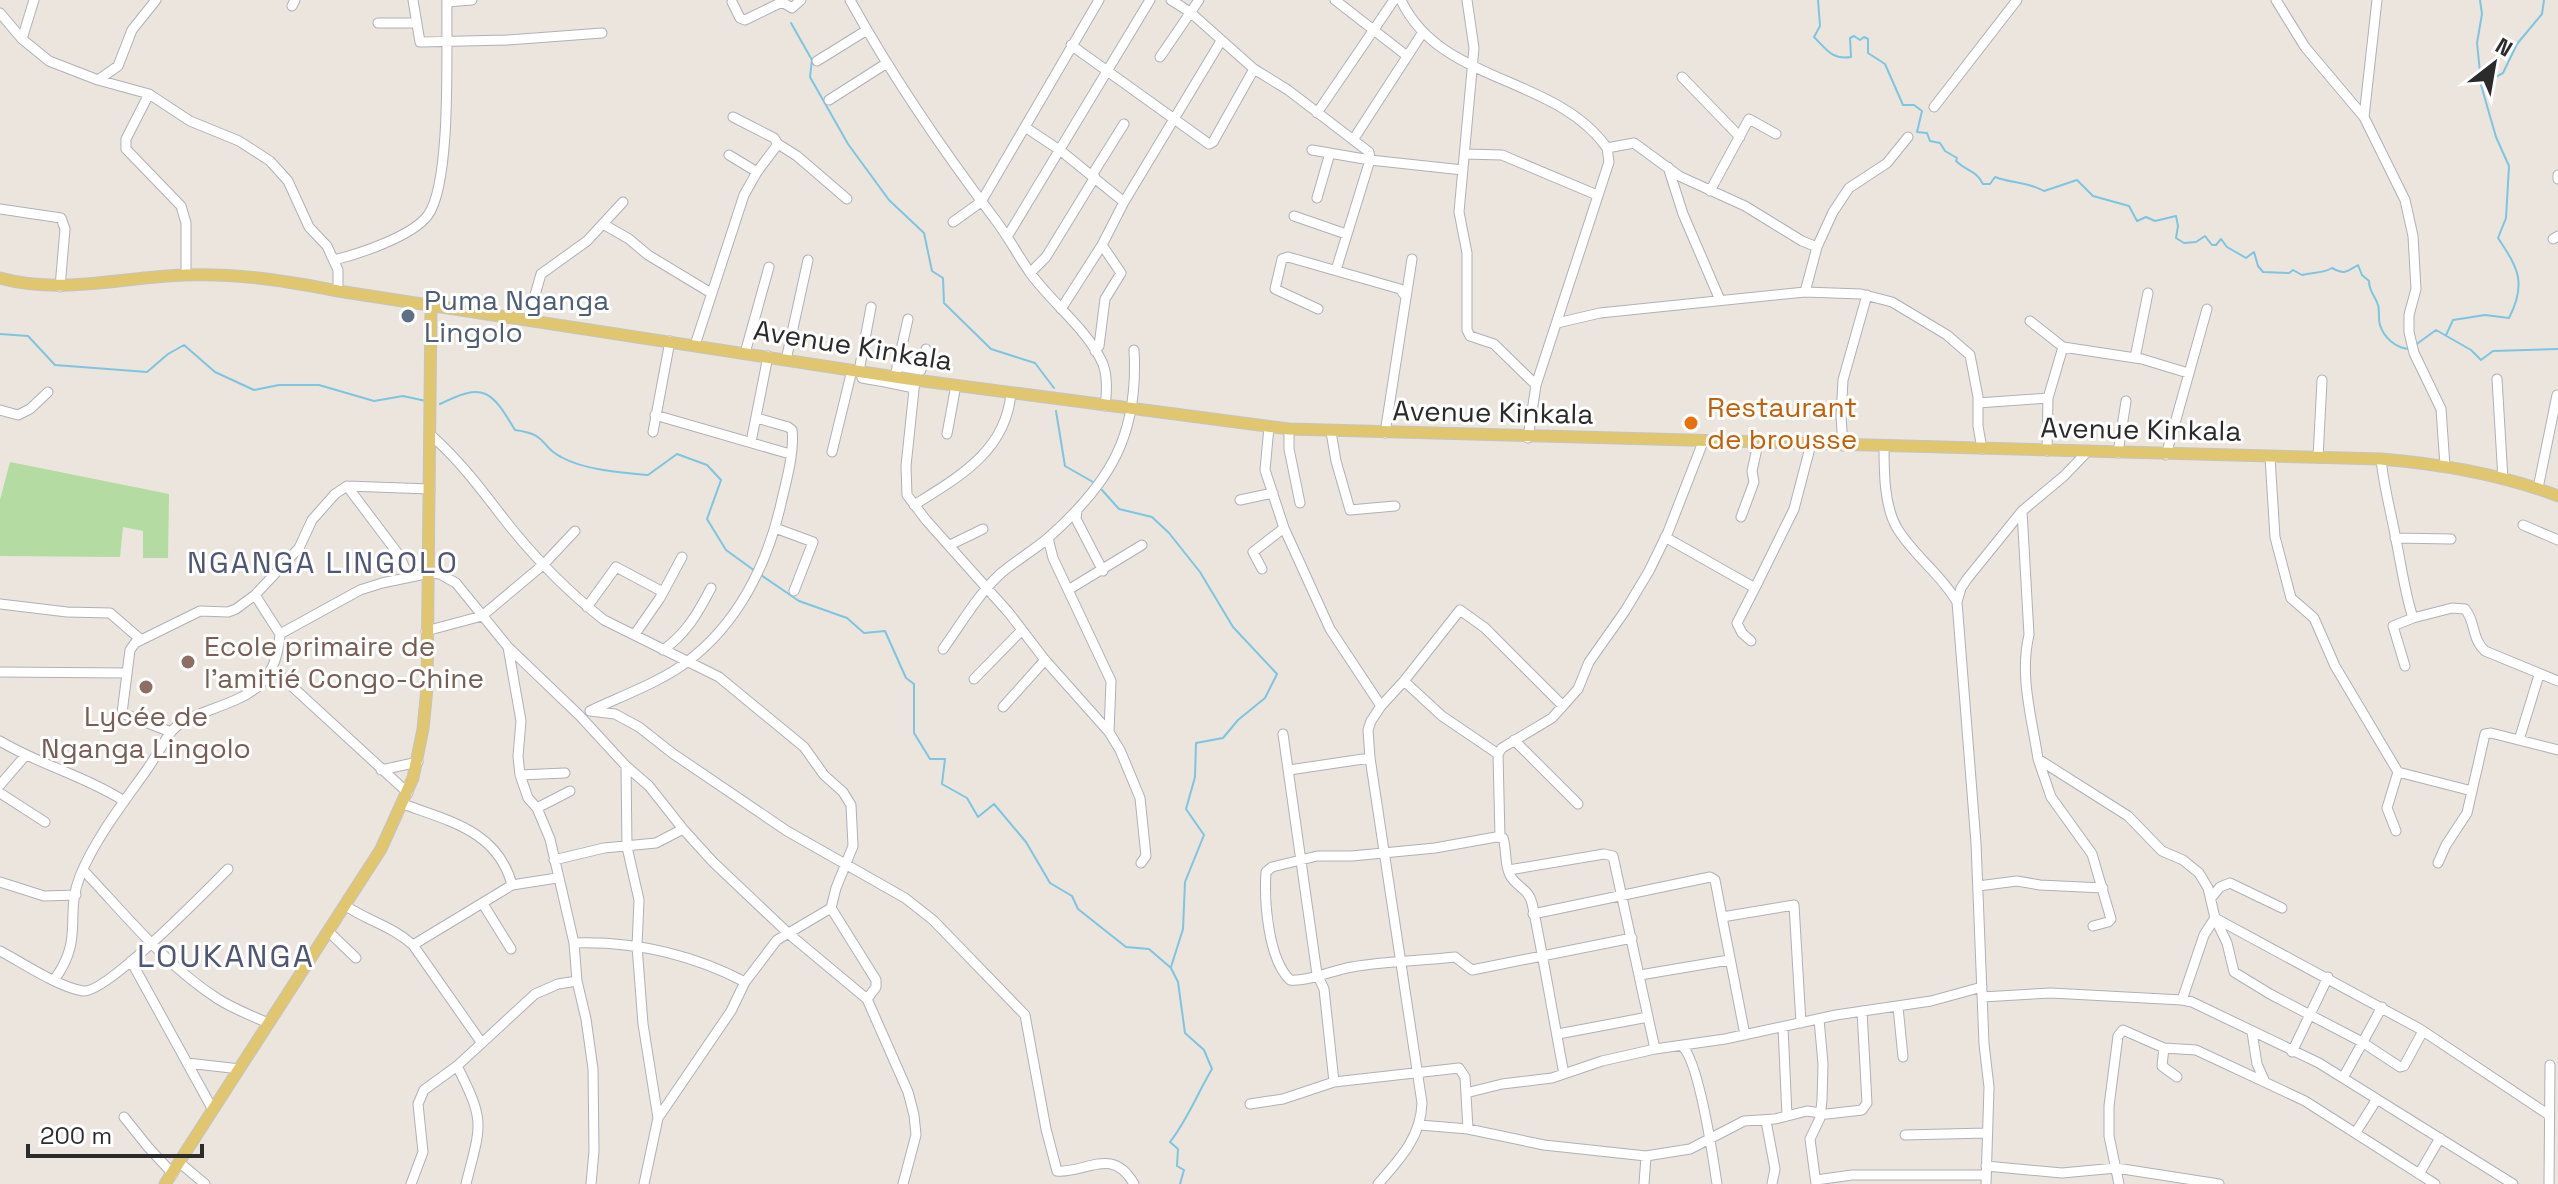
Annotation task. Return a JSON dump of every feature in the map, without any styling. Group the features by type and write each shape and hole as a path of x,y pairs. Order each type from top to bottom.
{"main road":[{"name":"Avenue Kinkala","path":"0,278 23,284 60,287 186,275 280,279 338,291 768,356 857,373 1289,429 1528,438 2381,459 2445,466 2538,488 2558,496"},
{"path":"173,1174 376,857 406,798 418,762 427,688 431,305"}],"street":[{"path":"22,39 34,0"},
{"path":"98,80 118,66 132,30 156,0"},
{"path":"413,0 419,42 602,33"},
{"path":"334,260 375,248 421,223 429,213 441,171 446,117 447,1 472,0"},
{"path":"732,2 740,18 745,20 779,3 792,8 801,0"},
{"path":"850,0 887,63 1030,273 1095,351 1104,366 1108,387 1105,406"},
{"path":"953,222 981,202 1099,0"},
{"path":"1007,237 1150,0"},
{"path":"1171,0 1190,12 1254,69 1288,90 1369,152 1370,160 1336,270"},
{"path":"1160,57 1199,0"},
{"path":"1335,0 1407,56"},
{"path":"1317,113 1394,0"},
{"path":"1401,0 1413,22 1423,32 1471,67 1561,106 1595,132 1607,148 1609,162 1536,385 1528,438"},
{"path":"1467,0 1474,48 1459,212 1467,253 1467,330 1470,336 1494,344 1536,385"},
{"path":"1934,107 2017,0"},
{"path":"2364,117 2377,0"},
{"path":"2276,2 2305,47 2364,117 2405,200 2411,222 2416,289 2409,315 2413,348 2441,409 2445,466"},
{"path":"0,13 22,39 49,61 98,80 149,94 190,121 239,141 270,161 288,181 309,227 327,246 338,270 338,291"},
{"path":"378,23 416,23"},
{"path":"817,61 867,30"},
{"path":"1353,140 1423,32"},
{"path":"1061,309 1221,41"},
{"path":"1071,45 1175,121 1212,143 1254,69"},
{"path":"829,100 887,63"},
{"path":"1682,77 1740,137"},
{"path":"149,94 126,139 126,149 181,206 187,234 186,275"},
{"path":"733,117 774,138 847,199"},
{"path":"1710,191 1751,118 1776,134"},
{"path":"1030,273 1053,246 1124,124"},
{"path":"1025,127 1061,151 1124,202"},
{"path":"1805,292 1817,247 1833,212 1849,188 1887,163 1908,137"},
{"path":"1607,148 1634,143 1679,176 1745,206 1817,247"},
{"path":"695,345 744,195 778,144"},
{"path":"1312,150 1463,170"},
{"path":"1317,198 1330,153"},
{"path":"1465,154 1502,155 1597,195"},
{"path":"729,155 757,172"},
{"path":"1668,167 1683,214 1720,300"},
{"path":"533,320 541,274 587,241 623,202"},
{"path":"0,209 61,218 65,229 60,287"},
{"path":"1294,216 1346,234"},
{"path":"603,224 673,272 711,293"},
{"path":"1095,351 1099,346 1105,299 1121,273 1102,245"},
{"path":"1318,309 1275,289 1282,259 1288,257 1400,289 1406,297"},
{"path":"1385,433 1412,259"},
{"path":"786,360 808,260"},
{"path":"745,353 769,267"},
{"path":"1557,323 1600,313 1805,292 1867,295 1892,302 1909,310 1967,350 1978,403 1982,449"},
{"path":"2135,358 2148,293"},
{"path":"1843,446 1843,380 1867,295"},
{"path":"832,452 857,373 871,307"},
{"path":"2166,455 2207,309"},
{"path":"891,375 908,319"},
{"path":"2030,321 2063,347 2135,358 2188,373"},
{"path":"653,432 670,341"},
{"path":"2047,451 2048,398 2063,347"},
{"path":"926,349 921,370 912,379 905,481 907,495 1109,732 1140,798 1146,856 1141,863"},
{"path":"943,649 988,587 1048,538 1100,484 1119,452 1133,410 1134,350"},
{"path":"751,442 768,356"},
{"path":"2497,379 2503,479"},
{"path":"2318,458 2322,380"},
{"path":"947,434 956,385"},
{"path":"0,410 18,415 30,409 48,392"},
{"path":"914,505 985,454 1005,425 1011,393"},
{"path":"2538,488 2557,395"},
{"path":"1978,403 2048,398"},
{"path":"2118,453 2126,401"},
{"path":"655,415 790,454"},
{"path":"580,716 687,663 733,617 758,573 775,528 789,471 792,430 757,418"},
{"path":"1269,427 1265,465 1284,528 1330,629 1381,706"},
{"path":"1289,429 1289,449 1300,503"},
{"path":"1331,432 1350,510 1395,506"},
{"path":"432,436 461,462 503,517 587,607 604,620 719,677 804,747 851,805 853,846 831,908 777,940 745,982 731,1011 658,1118"},
{"path":"1498,754 1514,740 1552,718 1578,689 1589,662 1633,598 1665,537 1703,442"},
{"path":"1741,517 1754,482 1752,471 1758,444"},
{"path":"1751,641 1737,623 1794,509 1811,444"},
{"path":"1884,446 1884,470 1896,525 1957,602"},
{"path":"1986,1175 1989,1087 1957,602 1967,579 2022,511 2088,451"},
{"path":"2270,457 2275,537 2291,598 2314,618 2335,666 2398,772 2472,791"},
{"path":"2381,459 2400,574 2413,618"},
{"path":"171,732 122,713 130,650 140,639 200,611 232,611 255,595 299,548 312,520 335,494 347,486 430,489"},
{"path":"347,486 399,555 409,577"},
{"path":"1240,500 1273,493"},
{"path":"1077,510 1076,519 1103,571"},
{"path":"2022,511 2029,635 2024,651 2025,676 2038,759 2051,797 2092,854 2111,919 2093,926"},
{"path":"2523,525 2558,540"},
{"path":"775,528 813,542 794,591"},
{"path":"1262,569 1253,552 1284,528"},
{"path":"950,545 983,529"},
{"path":"426,631 482,616 544,564 575,531"},
{"path":"1665,537 1755,588"},
{"path":"1048,538 1053,558 1111,681 1109,732"},
{"path":"2395,538 2451,539"},
{"path":"1068,590 1142,545"},
{"path":"635,634 682,557"},
{"path":"587,607 616,567 663,592"},
{"path":"280,634 360,590 430,573 440,574 456,583 508,647 649,786 683,829 789,934 867,999 908,1092 914,1115 916,1135 903,1184"},
{"path":"663,650 693,621 711,588"},
{"path":"54,980 66,965 73,944 76,895 83,870 124,801 171,732 189,718 250,695 266,681 280,634 255,595"},
{"path":"0,604 67,612 110,613 140,639"},
{"path":"2405,666 2393,626 2452,608 2465,609 2472,616 2477,644 2485,651 2558,681"},
{"path":"1378,1184 1408,1147 1420,1125 1422,1103 1399,962 1368,730 1381,706 1460,610 1485,628 1563,706"},
{"path":"974,679 1021,631"},
{"path":"508,647 521,721 520,775 528,798 537,808 550,839 574,943 577,981 586,1019 593,1069 594,1151 591,1184"},
{"path":"1003,707 1045,660"},
{"path":"272,668 381,770 406,798 472,830 504,861 512,885"},
{"path":"0,672 126,673"},
{"path":"2519,740 2539,675"},
{"path":"1404,681 1442,716 1498,754"},
{"path":"590,711 615,714 639,727 787,831 905,898 933,920 1025,1015 1043,1116 1057,1171 1105,1163 1124,1171 1134,1184"},
{"path":"1283,734 1317,974 1324,989 1334,1082"},
{"path":"2438,863 2446,845 2465,820 2485,734 2558,750"},
{"path":"1514,740 1578,804"},
{"path":"0,741 25,756 99,785 124,801"},
{"path":"1498,754 1500,837"},
{"path":"0,785 25,756"},
{"path":"1289,770 1370,758"},
{"path":"2038,759 2128,816 2162,851 2191,865 2199,873 2227,943 2234,972 2402,1067 2423,1031"},
{"path":"381,770 418,762"},
{"path":"626,766 627,847 639,900 637,946 643,1024 658,1118 644,1184"},
{"path":"2396,831 2387,808 2398,772"},
{"path":"520,775 565,773"},
{"path":"537,808 570,791"},
{"path":"0,793 45,822"},
{"path":"554,860 604,848 656,843 683,829"},
{"path":"1564,1074 1558,1034 1541,954 1529,895 1510,876 1505,841 1500,837 1435,848 1302,859 1272,867 1266,872 1271,942 1282,973 1290,980 1309,979 1317,974 1357,966 1455,957 1472,970 1541,954 1632,938"},
{"path":"1509,870 1608,854 1616,859 1655,1049"},
{"path":"0,951 54,980 90,991 131,961 228,869"},
{"path":"83,870 151,943 212,995 268,1023"},
{"path":"1533,914 1710,877 1715,880 1745,1035"},
{"path":"413,945 512,885 557,878"},
{"path":"1978,886 2017,881 2103,888"},
{"path":"0,882 44,896 76,895"},
{"path":"2211,898 2223,885 2230,883 2282,908"},
{"path":"483,904 511,949"},
{"path":"1722,917 1792,904 1795,907 1801,1023"},
{"path":"346,906 366,919 397,931 413,945 481,1042"},
{"path":"831,908 876,980 876,987 867,999"},
{"path":"2215,918 2423,1031 2549,1115"},
{"path":"2182,1000 2204,935 2215,918"},
{"path":"329,932 356,958"},
{"path":"574,943 615,942 637,946 718,968 745,982"},
{"path":"1640,975 1729,960"},
{"path":"131,961 213,1110"},
{"path":"2292,1052 2328,977"},
{"path":"411,1184 423,1152 418,1120 420,1097 424,1090 457,1066 535,994 558,984 577,981"},
{"path":"1466,1093 1502,1084 1552,1078 1655,1049 1982,992 2182,1000 2192,1002 2343,1078 2440,1138 2501,1181 2513,1184"},
{"path":"1898,1007 1903,1057"},
{"path":"2343,1078 2382,1007"},
{"path":"1420,1125 1468,1129 1520,1142 1646,1156 1690,1149 1744,1121 1766,1121 1807,1111 1827,1114 1856,1111 1867,1106 1862,1011"},
{"path":"1558,1034 1648,1017"},
{"path":"1819,1019 1823,1064 1821,1111 1810,1139 1816,1182 1852,1175 1905,1180 2116,1168 2219,1184"},
{"path":"1783,1027 1787,1116"},
{"path":"2119,1184 2109,1136 2109,1106 2119,1032 2126,1030 2164,1048 2196,1050 2305,1101 2435,1184"},
{"path":"2252,1032 2257,1064 2265,1082"},
{"path":"2257,1054 2263,1047 2275,1043"},
{"path":"1682,1046 1689,1052 1700,1088 1717,1184"},
{"path":"2164,1048 2162,1066 2177,1077"},
{"path":"187,1063 240,1069"},
{"path":"2549,1184 2550,1065"},
{"path":"457,1066 480,1117 480,1134 466,1184"},
{"path":"1250,1104 1283,1099 1334,1082 1459,1068 1465,1077 1468,1129"},
{"path":"2356,1132 2377,1099"},
{"path":"124,1117 173,1174 205,1184"},
{"path":"1766,1121 1775,1169 1772,1184"},
{"path":"1905,1135 1986,1133"},
{"path":"2419,1174 2440,1138"},
{"path":"1644,1184 1646,1156"}],"green space":[{"path":"10,462 169,494 168,558 143,558 143,531 123,527 120,557 0,556 0,500"}],"waterway":[{"path":"1818,0 1820,26 1814,37 1830,53 1844,58 1851,57 1850,38 1868,39 1868,53 1885,64 1903,105 1914,105 1922,111 1917,132 1927,133 1930,141 1940,143 1983,184 1990,184 1995,177 2044,191 2077,180 2093,196 2129,206 2137,221 2146,217 2155,221 2176,216 2176,238 2184,243 2196,242 2205,236 2212,245 2221,239 2227,247 2246,258 2254,252 2263,272 2289,273 2293,270 2302,275 2332,268 2345,272 2358,265 2369,281 2384,334 2395,344 2409,349"},
{"path":"2480,0 2482,14 2477,43 2481,82"},
{"path":"2446,335 2453,320 2485,315 2509,318 2515,306 2518,276 2498,238 2506,218 2509,166 2496,137 2481,85 2503,73 2517,44 2542,14 2544,0"},
{"path":"791,23 812,60 810,77 848,144 889,200 924,233 932,271 943,278 944,303 991,349 1035,363 1054,388"},
{"path":"2414,346 2436,330 2471,350 2481,360 2493,351 2558,349"},
{"path":"0,334 28,336 55,365 147,372 184,345 215,372 254,390 279,385 319,385 374,401 403,396 426,401"},
{"path":"440,404 467,393 485,394 499,406 515,430 534,435 561,457 592,468 648,475 677,454 707,465 721,480 707,519 726,550 755,571"},
{"path":"1056,411 1065,466 1093,482"},
{"path":"1102,490 1119,509 1152,517 1169,533 1200,572 1233,627 1277,674 1265,698 1238,720 1223,738 1196,743 1195,777 1186,809 1204,835 1185,882 1183,929 1171,967"},
{"path":"761,575 799,601 847,618 864,633 885,631 906,678 914,684 914,733 930,759 945,759 942,784 967,798 978,817 994,804 1026,842 1050,883 1072,896 1078,909 1126,947 1149,949 1171,968 1178,982 1185,1033 1204,1050 1212,1069 1170,1142 1178,1149 1177,1166 1184,1170 1180,1184"}],"place":[{"name":"Puma Nganga Lingolo","path":"408,316"},
{"name":"Restaurant de brousse","path":"1691,423"},
{"name":"Ecole primaire de l’amitié Congo-Chine","path":"188,662"},
{"name":"Lycée de Nganga Lingolo","path":"146,687"}],"district":[{"name":"NGANGA LINGOLO","path":"323,562"},
{"name":"LOUKANGA","path":"226,956"}]}
